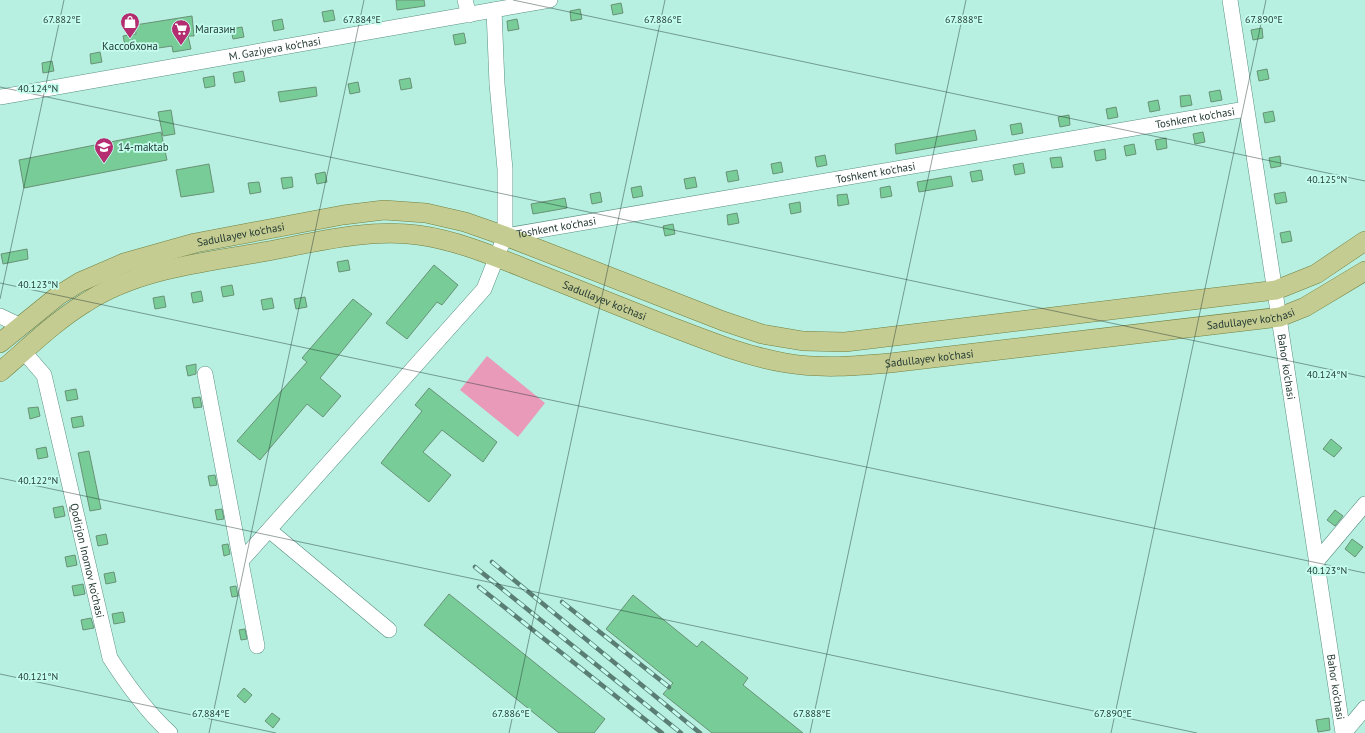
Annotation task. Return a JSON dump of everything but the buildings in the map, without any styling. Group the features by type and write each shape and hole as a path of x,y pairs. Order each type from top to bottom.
{"main road":[{"name":"Sadullayev ko'chasi","path":"0,343 59,295 80,282 124,263 195,243 343,215 384,210 426,213 465,222 505,236 723,321 762,334 803,342 846,342 1276,290 1316,274 1365,241"},
{"name":"Sadullayev ko'chasi","path":"0,372 84,303 107,291 154,274 202,262 373,234 394,234 436,238 498,257 713,343 746,354 786,363 815,367 844,367 890,363 1280,317 1305,307 1365,271"}],"street":[{"name":"M. Gaziyeva ko'chasi","path":"0,98 467,7 494,10 550,0"},
{"name":"Bahor ko'chasi","path":"1230,0 1246,109 1276,290 1316,562 1344,733"},
{"path":"241,561 484,289 498,257 505,236 505,169 497,84 494,10"},
{"name":"Toshkent ko'chasi","path":"505,236 1246,109"},
{"path":"0,316 21,326"},
{"name":"Qodirjon Inomov ko'chasi","path":"24,352 44,375 110,658 134,694 154,718 170,733"},
{"path":"204,374 241,561 256,646"},
{"path":"1316,562 1365,504"},
{"path":"269,530 389,630"},
{"path":"1344,733 1365,708"}],"shaded area":[{"path":"487,356 545,403 518,437 460,390"}],"railway":[{"path":"492,562 700,733"},
{"path":"475,567 681,733"},
{"path":"479,587 662,733"},
{"path":"562,602 669,687"}],"place":[{"name":"Кассобхона","path":"130,39"},
{"name":"Магазин","path":"181,46"},
{"name":"14-maktab","path":"104,164"}]}
